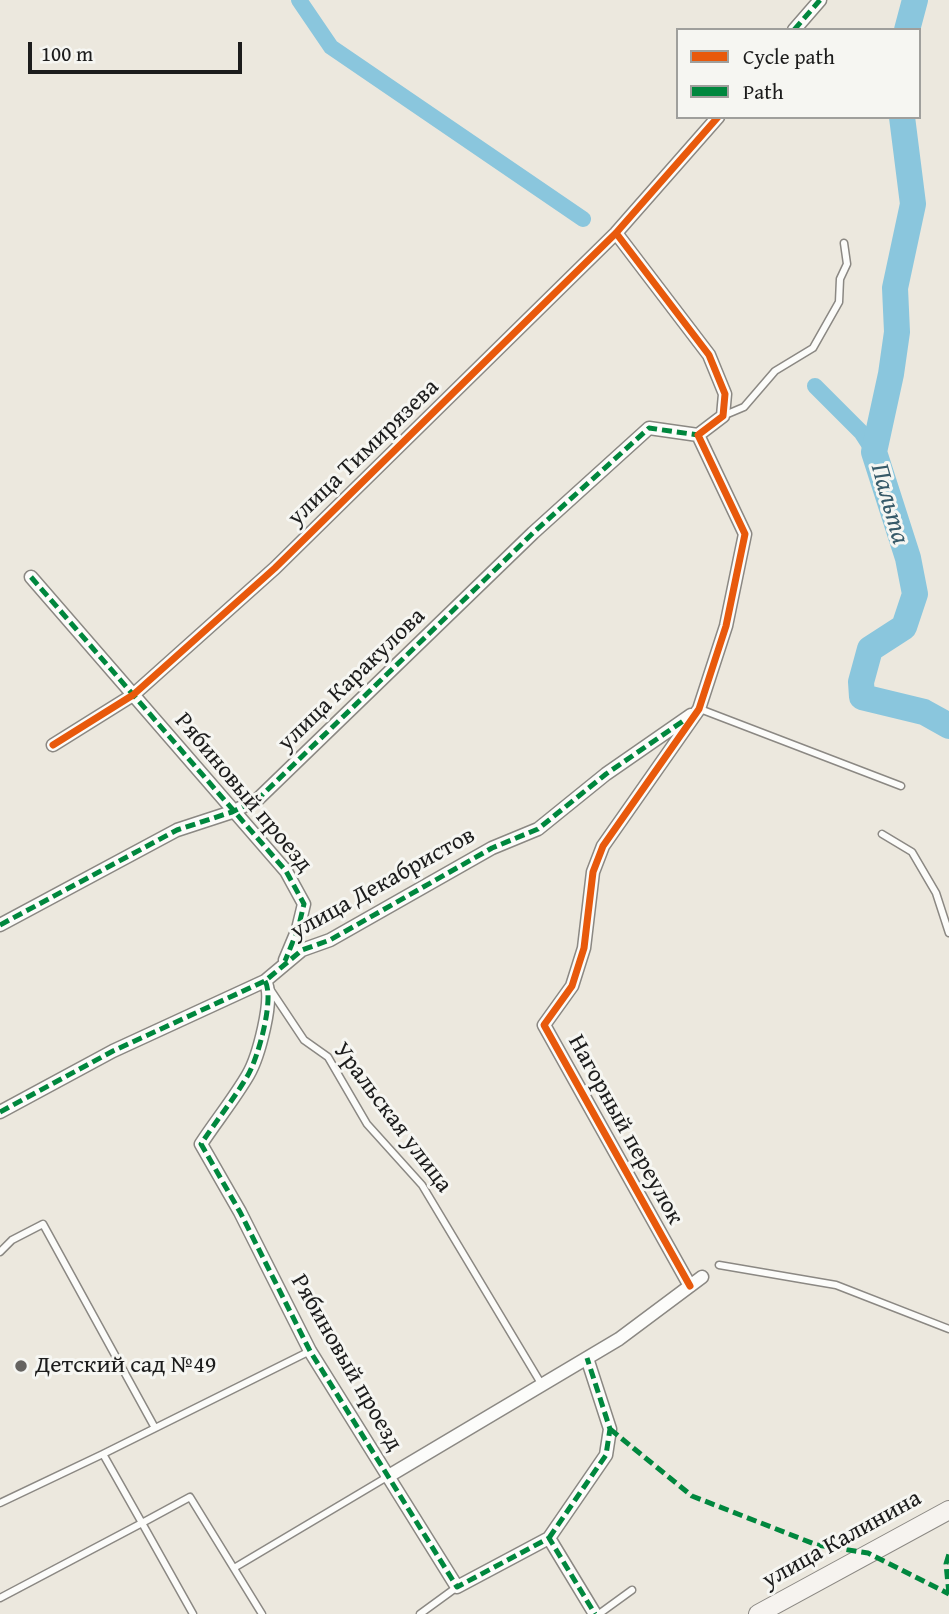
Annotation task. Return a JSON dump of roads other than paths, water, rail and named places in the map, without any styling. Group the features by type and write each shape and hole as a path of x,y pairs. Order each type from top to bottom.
{"main road":[{"name":"улица Калинина","path":"758,1614 949,1510"}],"street":[{"path":"796,28 820,0"},
{"name":"улица Тимирязева","path":"53,746 133,695 275,568 616,233 716,119"},
{"path":"616,233 709,355 725,394 723,416 698,435 745,534 726,626 699,709"},
{"name":"улица Каракулова","path":"0,925 177,830 232,812 258,799 533,533 649,428 698,435"},
{"name":"Рябиновый проезд","path":"31,577 232,812 286,871 304,904 298,929 284,964"},
{"name":"Нагорный переулок","path":"690,1286 544,1025 572,986 584,948 593,872 603,846 699,709"},
{"name":"улица Декабристов","path":"0,1112 113,1051 268,985 284,964 302,950 330,940 492,848 538,829 606,775 699,709"},
{"name":"Рябиновый проезд","path":"268,985 266,1015 249,1073 201,1144 240,1212 310,1351 457,1587"},
{"path":"387,1477 619,1339 702,1277"},
{"path":"457,1587 549,1538 606,1455 610,1429 587,1358"},
{"path":"549,1538 597,1614"}],"lane":[{"path":"723,416 744,407 775,371 813,348 839,302 840,279 847,264 844,243"},
{"path":"699,709 901,786"},
{"path":"883,834 912,852 936,894 949,933"},
{"name":"Уральская улица","path":"268,985 304,1040 328,1057 367,1124 422,1185 542,1385"},
{"path":"0,1252 12,1240 43,1224 155,1428"},
{"path":"719,1265 836,1285 949,1329"},
{"path":"0,1503 310,1351"},
{"path":"103,1454 193,1614"},
{"path":"234,1568 387,1477"},
{"path":"0,1598 190,1497 262,1614"},
{"path":"420,1614 457,1587"},
{"path":"597,1614 632,1590"}],"waterway":[{"path":"299,0 331,47 583,219"},
{"name":"Пальта","path":"908,28 915,0"},
{"name":"Пальта","path":"902,119 913,204 895,288 897,332 874,452 908,558 915,594 904,627 870,649 861,682 862,697 924,712 949,726"},
{"path":"815,386 861,432 874,452"}],"place":[{"name":"Детский сад №49","path":"21,1366"}]}
